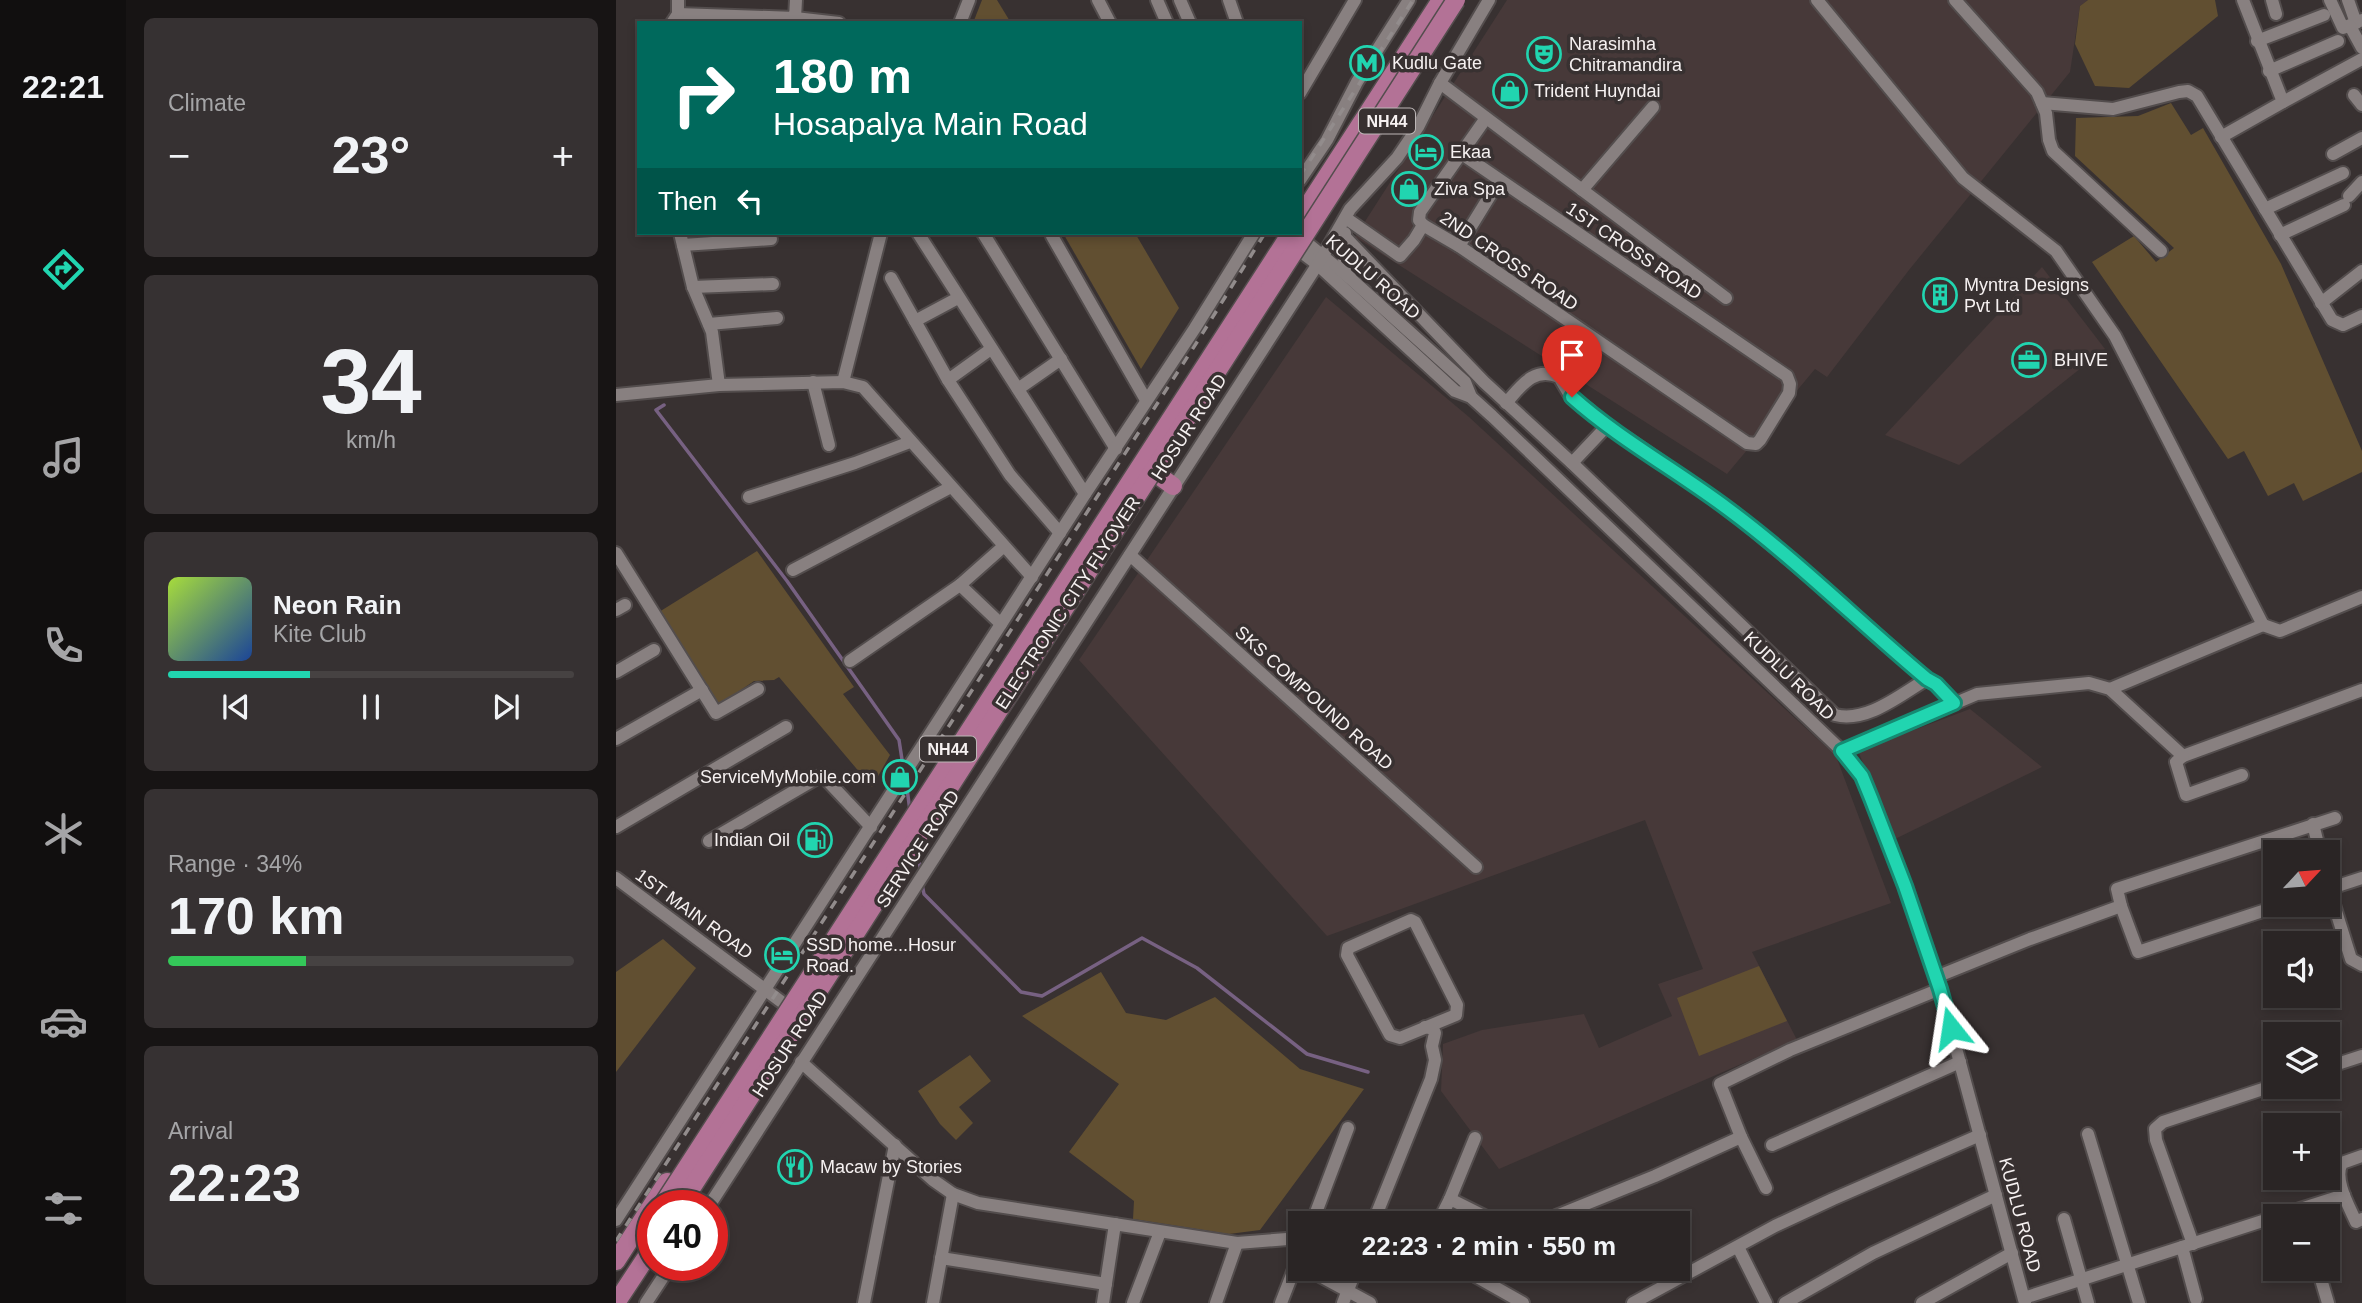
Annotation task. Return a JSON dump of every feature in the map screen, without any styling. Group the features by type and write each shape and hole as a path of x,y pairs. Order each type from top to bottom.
{"highway":[{"name":"NH44","path":"1302,202 1432,0"},
{"path":"1302,216 1441,0"},
{"name":"ELECTRONIC CITY FLYOVER","path":"693,1190 1456,0"},
{"name":"HOSUR ROAD","path":"1302,226 1465,0"},
{"name":"ELECTRONIC CITY FLYOVER","path":"672,1190 1293,238"},
{"name":"HOSUR ROAD","path":"693,1190 1158,475 1293,238"},
{"name":"HOSUR ROAD","path":"616,1261 783,1003 1293,238"},
{"path":"1158,475 1173,486"},
{"path":"616,1276 637,1244"},
{"path":"617,1303 637,1272"},
{"path":"622,1303 637,1280"}],"street":[{"path":"678,0 675,18 795,18 821,21"},
{"path":"795,18 796,0"},
{"path":"961,21 969,0"},
{"path":"1098,0 1109,21"},
{"path":"1157,0 1166,21"},
{"path":"1180,0 1189,21"},
{"path":"1229,0 1236,21"},
{"path":"1302,90 1355,0"},
{"path":"1302,177 1327,140 1357,82 1409,0"},
{"path":"1351,279 1343,256 1344,236 1350,221 1366,193 1398,158 1418,127 1440,83 1489,0"},
{"path":"1817,0 1963,178 2056,251 2115,336 2263,625"},
{"path":"1955,0 2025,77 2042,103 2053,151 2161,251"},
{"path":"2243,0 2283,102"},
{"path":"2272,0 2276,14"},
{"path":"2330,0 2343,28 2356,23"},
{"path":"2348,0 2362,48"},
{"path":"2257,41 2324,15"},
{"path":"2269,71 2338,41"},
{"path":"2221,137 2362,59"},
{"path":"1440,83 1726,298"},
{"path":"2042,103 2113,109 2188,91 2197,96 2332,320 2343,325 2362,316"},
{"path":"1582,190 1653,107"},
{"path":"1350,221 1400,256 1423,225 1419,220 1420,212 1486,118"},
{"path":"2333,154 2362,138"},
{"name":"1ST CROSS ROAD","path":"1462,154 1787,376"},
{"path":"2265,209 2343,173"},
{"path":"1459,246 1499,181"},
{"path":"2280,235 2346,201 2362,182"},
{"name":"SERVICE ROAD","path":"719,1190 1320,260 1350,209 1366,193"},
{"name":"2ND CROSS ROAD","path":"1423,225 1459,246 1747,443 1756,444 1760,440 1789,393 1787,376"},
{"path":"843,382 880,235"},
{"path":"919,235 1085,494"},
{"path":"985,235 1116,449"},
{"path":"616,1220 1253,235"},
{"path":"1052,236 1146,400"},
{"path":"1344,236 1506,403 1835,715 1857,717 1927,679"},
{"name":"KUDLU ROAD","path":"1293,238 1320,260 1455,391 1475,401 1842,751 1862,776 1905,886 1938,983 2025,1301"},
{"path":"719,385 712,332 693,287 681,239 771,239"},
{"name":"KUDLU ROAD","path":"1320,260 1351,279 1465,382 1475,401"},
{"path":"2320,303 2362,271"},
{"path":"891,278 948,380 1010,475 1060,533"},
{"path":"693,287 773,284"},
{"path":"915,321 958,298"},
{"path":"709,324 776,318"},
{"path":"948,380 991,349"},
{"path":"1018,388 1061,359"},
{"path":"1506,403 1531,377 1542,373 1559,377 1572,397 1606,427 1625,437 1729,509 1936,684 1954,703"},
{"path":"813,382 830,445"},
{"path":"616,396 719,385 843,382 863,387 1031,577"},
{"path":"1475,401 1492,389"},
{"path":"1572,463 1606,427"},
{"path":"749,497 911,442"},
{"path":"793,570 951,487"},
{"path":"850,662 960,585 1004,546"},
{"path":"616,553 716,713 758,689"},
{"name":"SKS COMPOUND ROAD","path":"1130,555 1476,867"},
{"path":"960,585 1001,624"},
{"path":"2110,689 2263,625 2280,631 2362,597"},
{"path":"616,672 654,650"},
{"path":"1842,751 1977,694 2086,683 2110,689 2183,756"},
{"path":"616,739 702,690"},
{"path":"2242,775 2186,795 2176,762 2183,756 2362,690"},
{"path":"616,827 786,727"},
{"path":"709,841 822,775 871,827"},
{"path":"2263,911 2138,952 2117,889 2335,818"},
{"path":"2313,824 2317,840"},
{"name":"1ST MAIN ROAD","path":"616,878 783,1003"},
{"path":"2340,885 2362,878"},
{"path":"1766,1188 1741,1137 1720,1084 2030,939 2121,906"},
{"path":"2337,917 2351,959 2362,965"},
{"path":"1381,1211 1431,1079 1435,1060 1432,1046 1420,1036 1425,1027 1456,1015 1458,1011 1415,922 1407,921 1348,948 1349,960 1390,1035 1400,1038 1425,1027"},
{"path":"2340,1063 2362,1056"},
{"path":"802,1062 953,1194 978,1203 1237,1243 1288,1239"},
{"path":"1772,1145 1960,1062"},
{"path":"2196,1299 2188,1245 2155,1129 2163,1122 2263,1089"},
{"path":"1317,1211 1348,1128"},
{"path":"2088,1134 2139,1303"},
{"path":"1633,1303 1833,1199 1980,1135"},
{"path":"1569,1211 1741,1137"},
{"path":"1444,1211 1475,1138"},
{"path":"864,1303 895,1145"},
{"path":"2362,1156 2342,1163 2339,1169 2344,1195 2356,1222 2362,1219"},
{"path":"933,1303 953,1194"},
{"path":"1785,1303 1873,1254 1996,1195"},
{"path":"2323,1204 2344,1195"},
{"path":"1450,1199 1474,1211"},
{"path":"2064,1219 2088,1303"},
{"path":"2025,1301 2081,1280 2263,1221"},
{"path":"1103,1303 1115,1224"},
{"path":"1133,1303 1160,1231"},
{"path":"1216,1303 1237,1243"},
{"path":"1738,1247 1766,1303"},
{"path":"1922,1303 2012,1253"},
{"path":"941,1258 1106,1284"},
{"path":"646,1303 660,1281"},
{"path":"1281,1303 1292,1281"},
{"path":"1324,1281 1345,1297 1370,1303"},
{"path":"1484,1281 1523,1303"},
{"path":"2322,1281 2328,1303"}],"shaded area":[{"path":"982,0 997,0 1010,21 974,21"},
{"path":"1507,0 2088,0 2080,6 2070,72 1909,270 1827,377 1815,369 1727,474 1355,237"},
{"path":"2088,0 2215,0 2218,16 2129,88 2095,86 2075,44 2080,6"},
{"path":"2171,103 2191,135 2203,128 2281,264 2362,451 2362,472 2303,501 2294,483 2268,496 2244,451 2228,459 2092,262 2134,236 2156,262 2174,248 2075,156 2076,118 2138,116"},
{"path":"1064,235 1136,235 1179,308 1141,369"},
{"path":"2042,267 2105,349 1959,465 1885,435"},
{"path":"1326,297 1469,417 1836,756 1891,903 1752,952 1797,1040 1499,1169 1441,1091 1443,1044 1482,1030 1584,1014 1599,1048 1672,1016 1658,984 1703,969 1645,820 1327,936 1079,660"},
{"path":"757,551 854,687 843,694 890,755 872,787 779,677 774,680 754,681 719,705 659,612"},
{"path":"1970,709 2042,767 1895,839 1858,751"},
{"path":"663,939 696,968 616,1072 616,972"},
{"path":"1759,966 1787,1021 1699,1056 1677,998"},
{"path":"1101,972 1126,1013 1166,1020 1215,997 1300,1069 1364,1089 1260,1230 1229,1234 1133,1219 1134,1201 1069,1152 1119,1084 1022,1016"},
{"path":"970,1055 991,1081 959,1107 973,1123 956,1140 940,1124 918,1091"}],"waterway":[{"path":"664,405 656,410 787,581 899,740 903,766"},
{"path":"906,781 910,811"},
{"path":"917,850 921,873"},
{"path":"922,884 924,894 1021,992 1042,996 1142,938 1197,968 1307,1054 1368,1072"}],"railway":[{"path":"1302,173 1413,0"},
{"path":"616,1241 1264,235"}],"place":[{"name":"Narasimha Chitramandira","path":"1544,54"},
{"name":"Kudlu Gate","path":"1367,63"},
{"name":"Trident Huyndai","path":"1510,91"},
{"name":"Ekaa","path":"1426,152"},
{"name":"Ziva Spa","path":"1409,189"},
{"name":"Myntra Designs Pvt Ltd","path":"1940,295"},
{"name":"BHIVE","path":"2029,360"},
{"name":"ServiceMyMobile.com","path":"900,777"},
{"name":"Indian Oil","path":"815,840"},
{"name":"SSD home...Hosur Road.","path":"782,955"},
{"name":"Macaw by Stories","path":"795,1167"}],"route":[{"path":"1572,397 1606,427 1625,437 1729,509 1841,603 1877,637 1936,684 1954,703 1842,751 1862,776 1871,798 1905,886 1951,1028"}]}
